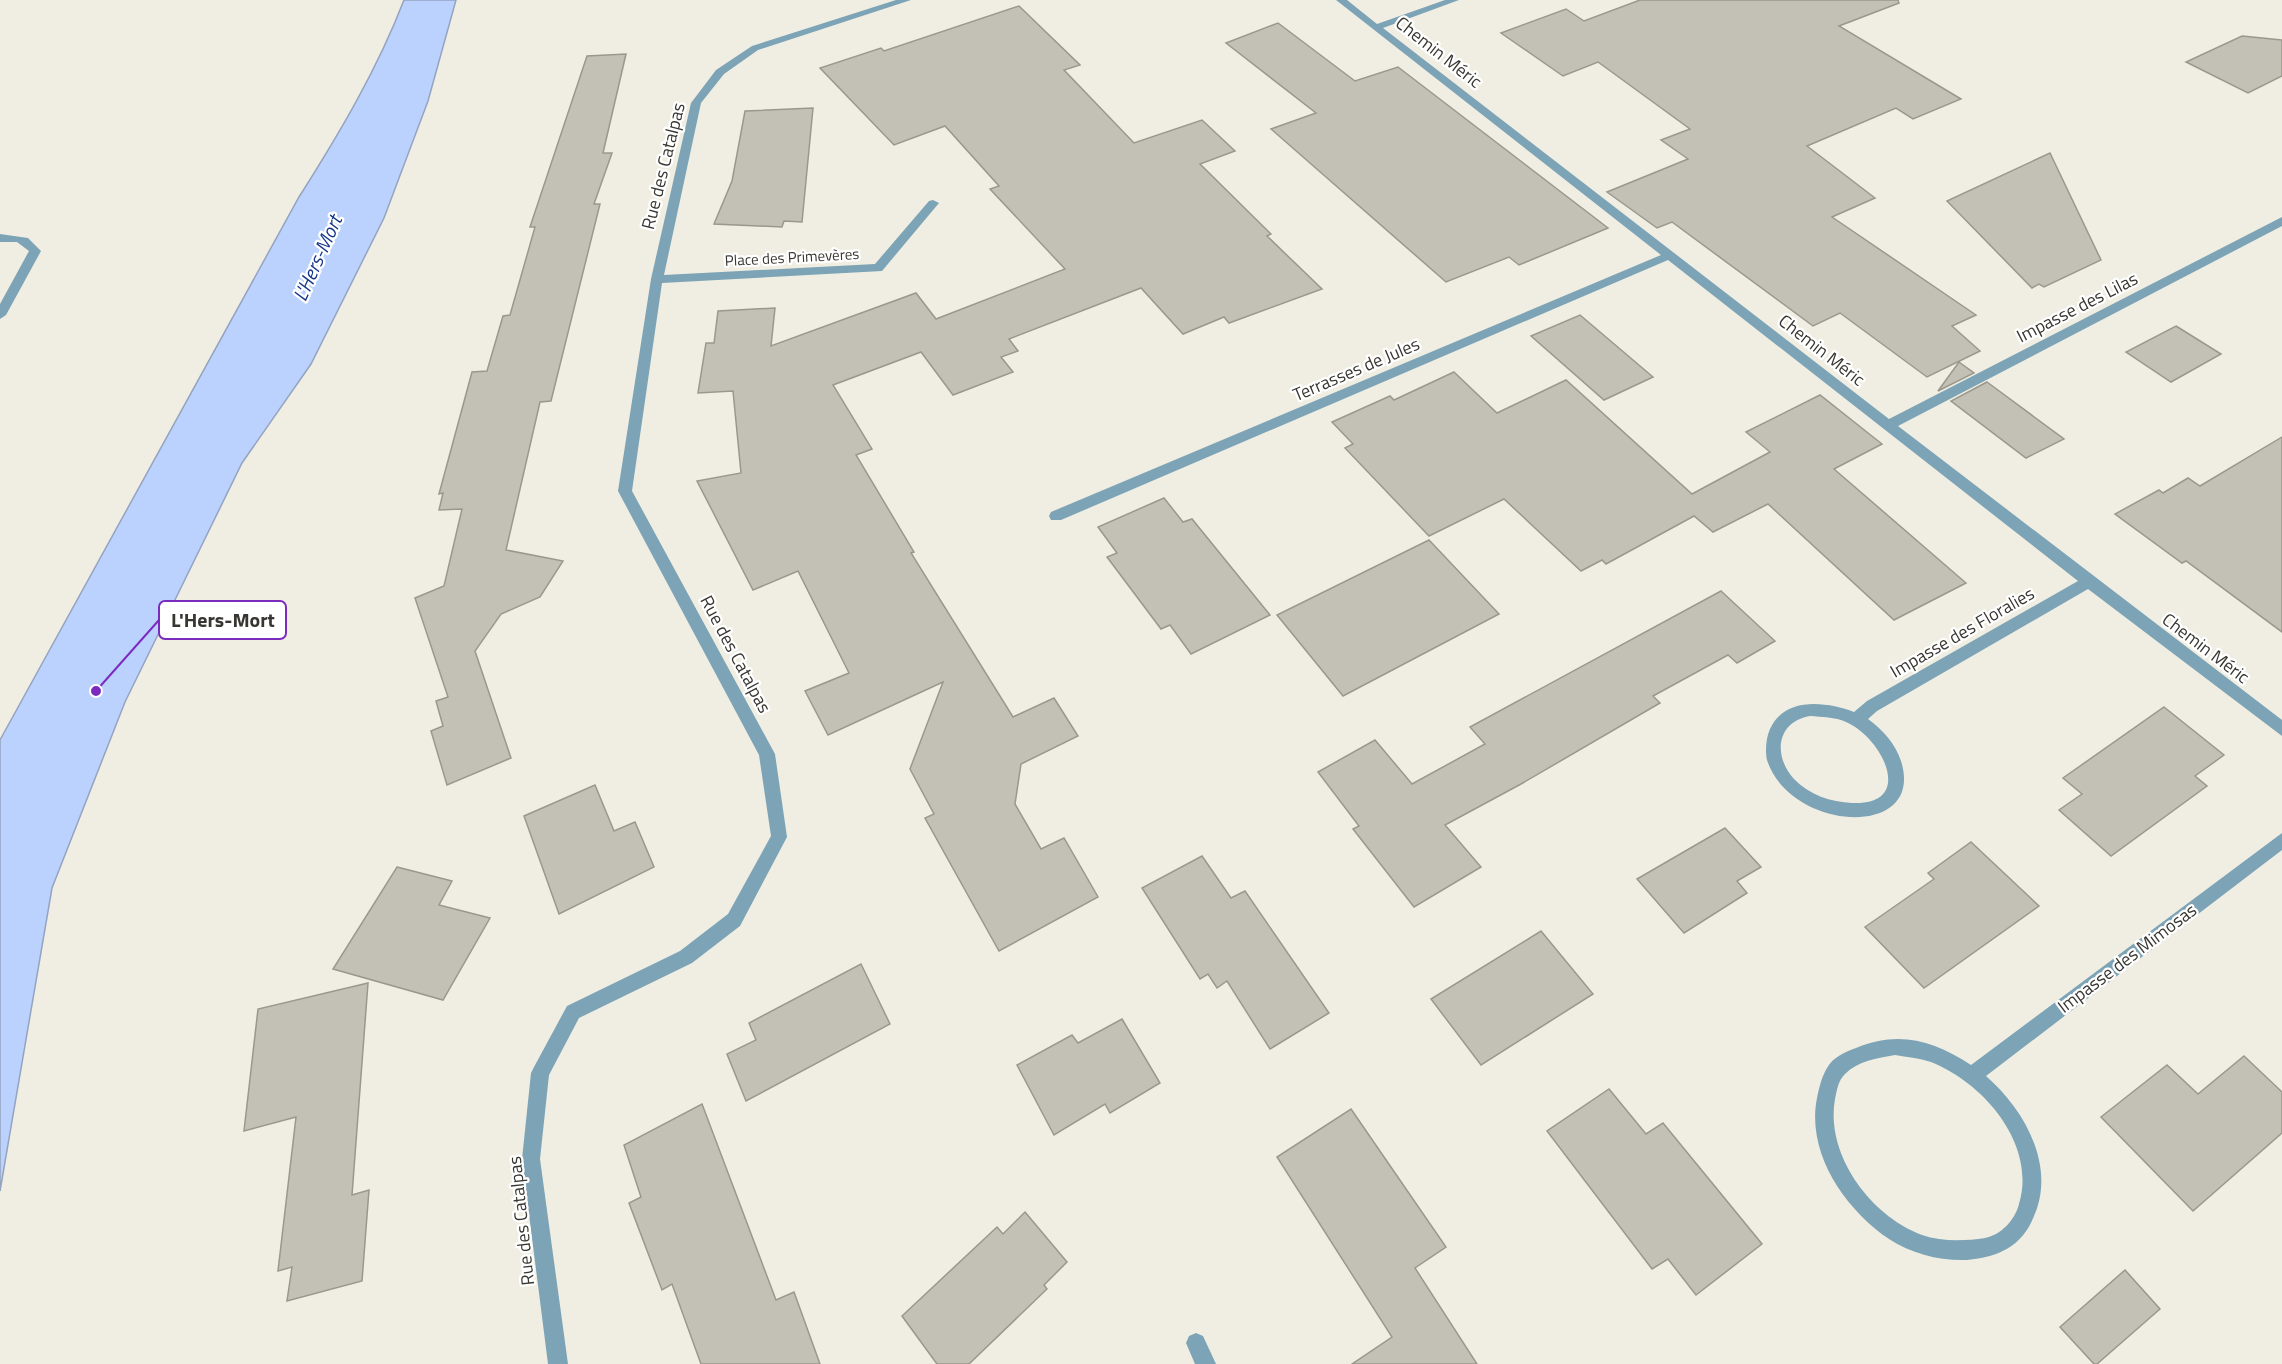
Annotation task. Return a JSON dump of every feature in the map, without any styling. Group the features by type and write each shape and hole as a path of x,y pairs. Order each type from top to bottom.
{"street":[{"name":"Rue des Catalpas","path":"558,1364 531,1159 540,1073 573,1012 686,957 734,920 779,837 767,754 626,491 657,279 696,103 720,72 755,48 906,0"},
{"name":"Chemin Méric","path":"1341,0 2089,582 2282,729"},
{"path":"1377,27 1454,0"},
{"name":"Place des Primevères","path":"657,279 878,268 933,203"},
{"name":"Impasse des Lilas","path":"1889,426 2282,221"},
{"path":"0,238 17,238 28,242 34,250 0,315"},
{"name":"Terrasses de Jules","path":"1056,516 1670,255"},
{"name":"Impasse des Floralies","path":"1856,720 1872,705 2089,582"},
{"path":"1810,710 1833,711 1856,720 1877,735 1892,754 1897,774 1894,793 1881,806 1860,812 1835,811 1810,800 1790,784 1776,765 1772,745 1777,728 1790,715 1810,710"},
{"name":"Impasse des Mimosas","path":"1972,1076 2282,840"},
{"path":"1895,1046 1934,1054 1972,1076 2005,1108 2027,1147 2034,1186 2024,1221 1998,1245 1961,1252 1918,1243 1877,1219 1845,1183 1826,1143 1823,1104 1834,1072 1860,1053 1895,1046"},
{"path":"1196,1343 1206,1364"}],"water":[{"path":"404,0 456,0 428,101 384,218 311,364 242,463 125,702 52,888 0,1191 0,740 299,197 356,101 382,51"}],"building":[{"path":"1640,0 1898,0 1899,3 1839,26 1961,99 1913,119 1896,108 1807,146 1875,198 1832,217 1976,315 1952,326 1980,351 1927,377 1840,313 1813,326 1672,222 1657,228 1607,192 1688,159 1661,140 1690,129 1598,62 1563,76 1501,33 1566,9 1584,21"},
{"path":"1019,6 1080,65 1064,70 1134,143 1202,120 1235,151 1200,164 1271,234 1267,236 1322,289 1229,323 1224,317 1183,334 1141,288 1009,339 1018,351 1001,357 1013,372 953,395 921,352 833,385 872,449 856,455 914,552 911,553 1013,717 1054,698 1078,736 1021,764 1015,804 1041,849 1064,838 1098,897 999,951 925,818 934,814 910,769 943,682 828,735 805,691 849,673 798,571 753,590 697,481 741,473 733,391 698,393 706,343 714,343 718,311 775,308 771,346 916,293 936,319 1065,269 990,189 999,186 945,126 894,145 820,68 881,48 884,51"},
{"path":"1278,23 1355,81 1398,67 1608,228 1519,265 1509,257 1446,282 1271,129 1316,113 1226,43"},
{"path":"2242,36 2282,40 2282,76 2248,93 2186,62"},
{"path":"626,54 603,153 612,153 594,204 600,204 551,401 540,402 506,550 563,561 540,597 501,614 475,651 511,758 447,785 431,731 443,726 436,701 448,697 415,598 444,586 462,509 439,510 443,493 439,494 472,372 487,371 503,316 510,315 535,227 530,227 587,56"},
{"path":"813,108 802,222 784,221 782,227 714,224 732,181 745,111"},
{"path":"2050,153 2101,260 2044,287 2039,284 2032,288 1947,201"},
{"path":"1580,315 1653,377 1604,400 1531,336"},
{"path":"2176,326 2221,354 2171,382 2126,352"},
{"path":"1959,362 1974,373 1938,391"},
{"path":"1454,372 1497,413 1566,380 1692,494 1770,452 1746,432 1820,395 1882,444 1834,469 1966,583 1894,620 1768,504 1713,532 1694,516 1606,564 1602,560 1581,571 1504,499 1429,536 1345,448 1353,444 1332,422 1390,396 1394,400"},
{"path":"1987,382 2064,439 2026,458 1951,401"},
{"path":"2282,437 2282,632 2186,561 2182,563 2115,514 2159,490 2163,493 2188,478 2200,486"},
{"path":"1164,498 1183,522 1192,519 1270,615 1191,654 1170,625 1161,629 1107,557 1117,553 1098,527"},
{"path":"1429,540 1499,614 1343,696 1277,615"},
{"path":"1721,591 1775,641 1737,663 1728,655 1653,696 1660,703 1521,784 1445,825 1481,867 1414,907 1353,829 1359,826 1318,772 1375,740 1412,784 1485,744 1470,727"},
{"path":"2164,707 2224,755 2195,776 2207,786 2111,856 2059,810 2082,794 2063,778"},
{"path":"595,785 614,831 635,822 654,867 559,914 524,816"},
{"path":"1725,828 1761,867 1737,881 1747,893 1684,933 1637,879"},
{"path":"1971,842 2039,906 1924,988 1865,927 1934,879 1928,873"},
{"path":"1202,856 1231,898 1245,891 1329,1013 1270,1049 1227,981 1217,988 1208,974 1200,979 1142,888"},
{"path":"397,867 452,881 439,905 490,918 443,1000 333,969"},
{"path":"1541,931 1593,994 1481,1065 1431,999"},
{"path":"861,964 890,1024 746,1101 727,1054 756,1040 749,1023"},
{"path":"368,983 352,1195 369,1190 362,1281 287,1301 292,1267 278,1271 296,1117 244,1131 258,1009"},
{"path":"1122,1019 1160,1083 1110,1113 1105,1104 1054,1135 1017,1065 1072,1035 1078,1043"},
{"path":"2244,1056 2282,1092 2282,1133 2193,1211 2101,1117 2167,1065 2198,1094"},
{"path":"1609,1089 1646,1134 1663,1123 1762,1244 1696,1295 1668,1259 1652,1269 1547,1131"},
{"path":"702,1104 776,1300 794,1292 820,1364 701,1364 672,1284 662,1290 629,1203 641,1197 624,1145"},
{"path":"1351,1109 1446,1247 1415,1268 1477,1364 1352,1364 1392,1337 1277,1157"},
{"path":"1025,1212 1067,1262 1044,1285 1047,1289 969,1364 937,1364 902,1316 997,1227 1003,1234"},
{"path":"2125,1270 2160,1309 2097,1364 2094,1364 2060,1327"}],"place":[{"name":"L'Hers-Mort","path":"96,691"}]}
